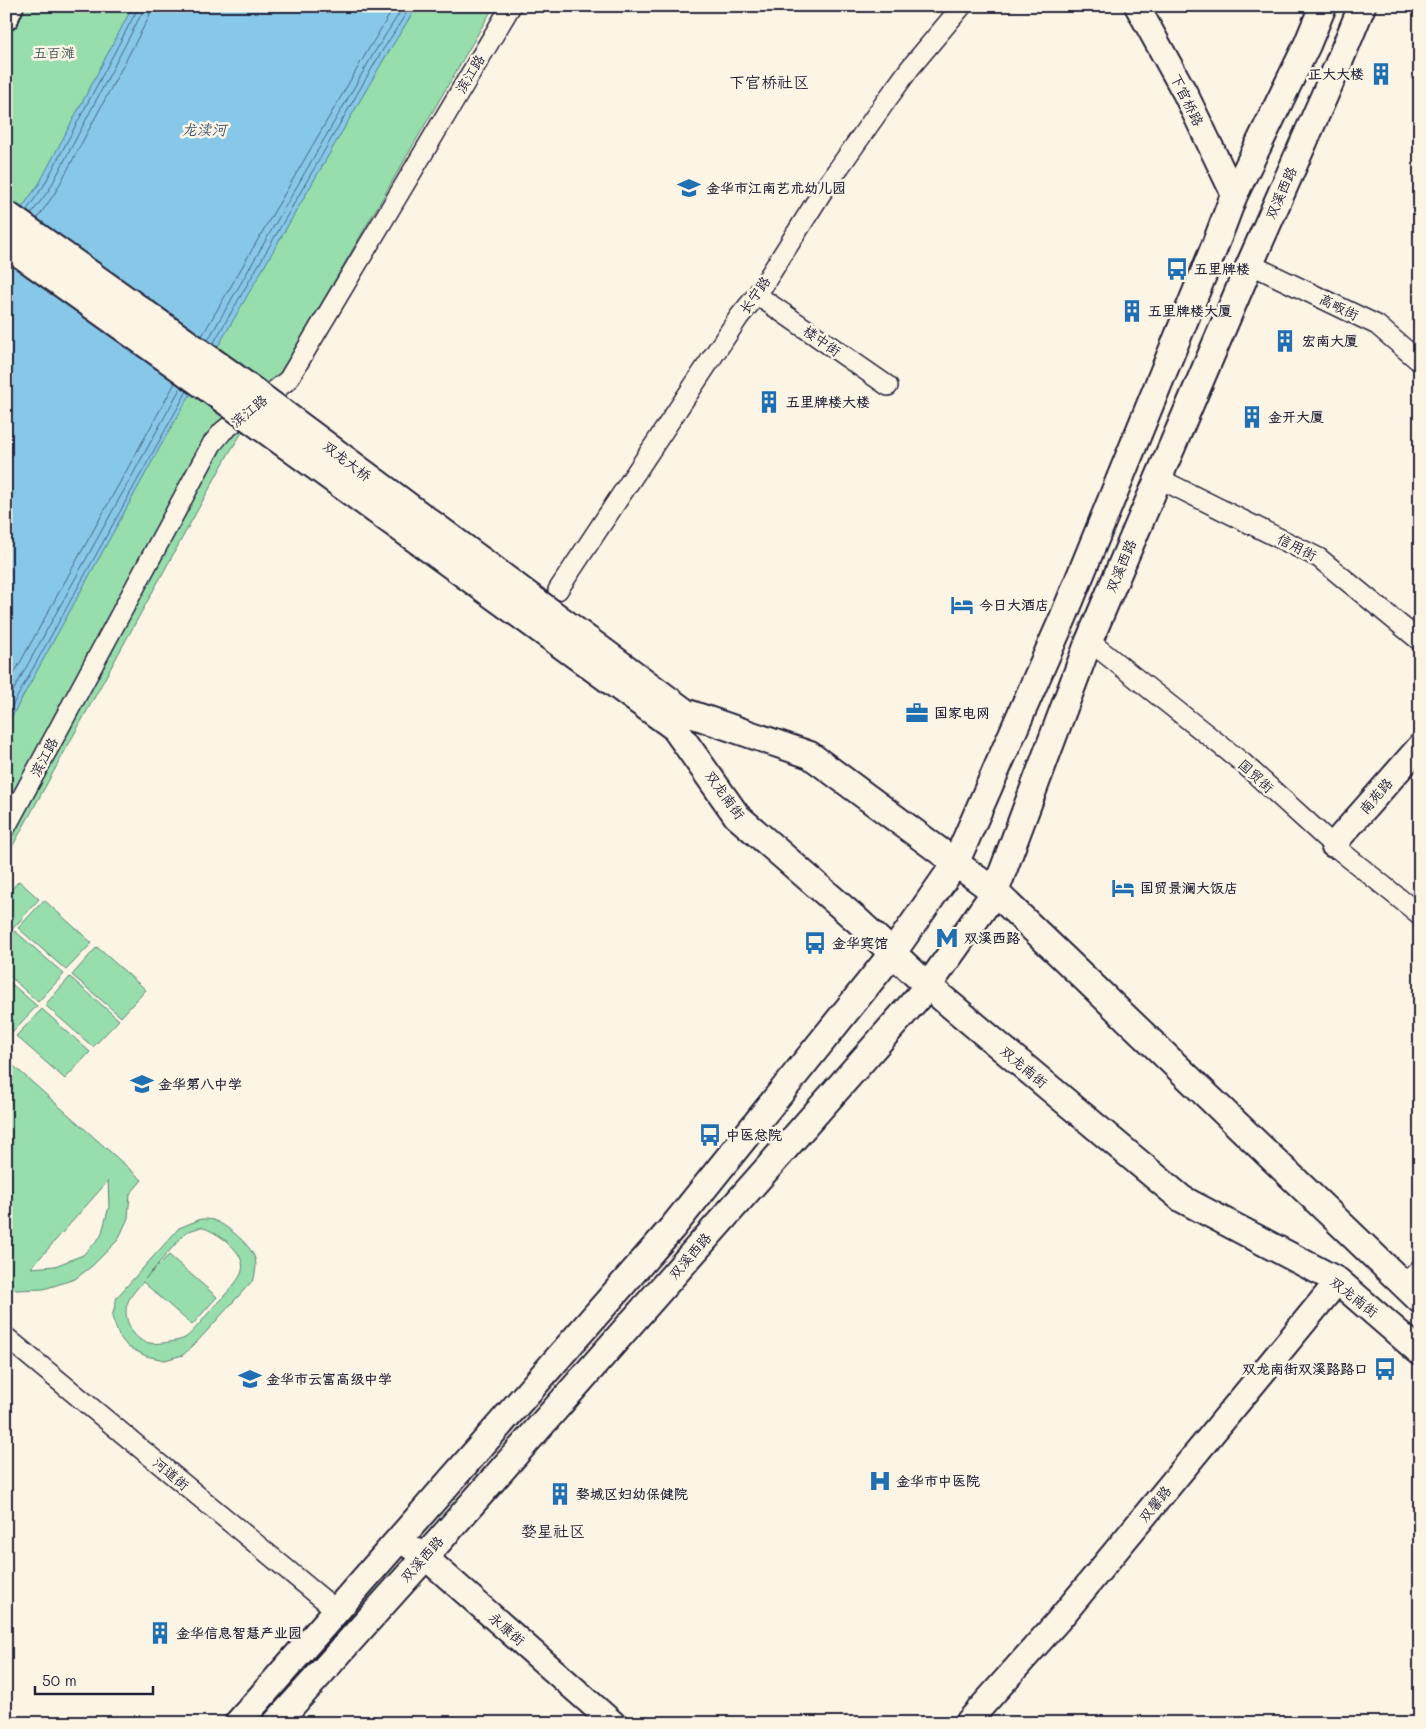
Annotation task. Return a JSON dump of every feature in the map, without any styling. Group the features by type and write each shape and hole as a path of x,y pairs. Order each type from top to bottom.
{"main road":[{"path":"238,1723 672,1228 892,954 955,864 1063,618 1234,196 1323,6"},
{"name":"双溪西路","path":"281,1721 928,986 995,892 1089,641 1362,6"},
{"name":"双龙大桥","path":"6,214 228,372 680,719"},
{"name":"双龙大桥","path":"6,244 230,404 680,719"},
{"path":"680,719 810,755 995,892 1414,1285"},
{"name":"双龙南街","path":"680,719 737,816 858,921 928,986 1182,1199 1338,1281 1420,1352"}],"street":[{"path":"6,18 11,6"},
{"name":"滨江路","path":"6,827 212,444 223,432 288,380 511,6"},
{"name":"长宁路","path":"558,590 740,317 757,295 824,190 910,68 962,6"},
{"name":"下官桥路","path":"1137,6 1185,93 1234,196"},
{"name":"高畈街","path":"1250,264 1376,325 1420,362"},
{"name":"楼中街","path":"757,295 888,386"},
{"name":"信用街","path":"1158,478 1319,558 1420,641"},
{"name":"国贸街","path":"1089,641 1243,763 1333,845 1420,915"},
{"name":"南苑路","path":"1333,845 1420,746"},
{"name":"双馨路","path":"967,1723 1058,1620 1338,1281"},
{"name":"河道街","path":"6,1337 336,1610"},
{"name":"永康街","path":"399,1539 425,1557 613,1723"}],"green space":[{"name":"五百滩","path":"6,6 133,6 39,184 6,229"},
{"path":"417,6 494,6 285,366 229,453 6,858 6,727 165,438 384,59"},
{"path":"19,881 39,899 9,933 6,930 6,895"},
{"path":"44,900 92,943 66,970 18,928"},
{"path":"15,931 64,974 38,1002 6,973 6,941"},
{"path":"97,947 146,990 121,1017 72,975"},
{"path":"70,977 119,1020 93,1047 45,1005"},
{"path":"6,979 37,1006 11,1033 6,1029"},
{"path":"42,1009 90,1052 65,1079 16,1036"},
{"path":"6,1059 142,1180 130,1194 128,1218 118,1240 92,1266 75,1279 44,1289 16,1290 6,1282","holes":["108,1181 109,1207 101,1236 83,1255 55,1266 31,1268"]},
{"path":"201,1219 218,1222 238,1236 249,1248 255,1259 256,1269 254,1279 196,1343 183,1355 165,1360 146,1356 128,1347 119,1336 112,1317 117,1297 179,1228","holes":["201,1227 222,1238 235,1250 242,1264 241,1275 197,1327 185,1338 157,1343 141,1340 129,1325 126,1307 134,1292 143,1282 192,1325 217,1297 169,1255 145,1279 186,1232"]}],"water":[{"name":"龙渎河","path":"133,6 417,6 384,59 165,438 6,727 6,230 39,184"}],"place":[{"name":"正大大楼","path":"1381,74"},
{"name":"金华市江南艺术幼儿园","path":"689,188"},
{"name":"五里牌楼","path":"1177,269"},
{"name":"五里牌楼大厦","path":"1132,311"},
{"name":"宏南大厦","path":"1285,341"},
{"name":"五里牌楼大楼","path":"769,402"},
{"name":"金开大厦","path":"1252,417"},
{"name":"今日大酒店","path":"962,605"},
{"name":"国家电网","path":"917,713"},
{"name":"国贸景澜大饭店","path":"1123,888"},
{"name":"双溪西路","path":"947,938"},
{"name":"金华宾馆","path":"815,943"},
{"name":"金华第八中学","path":"142,1084"},
{"name":"中医总院","path":"710,1135"},
{"name":"双龙南街双溪路路口","path":"1385,1369"},
{"name":"金华市云富高级中学","path":"250,1379"},
{"name":"金华市中医院","path":"880,1481"},
{"name":"婺城区妇幼保健院","path":"560,1494"},
{"name":"金华信息智慧产业园","path":"160,1633"}],"district":[{"name":"下官桥社区","path":"769,82"},
{"name":"婺星社区","path":"553,1531"}]}
